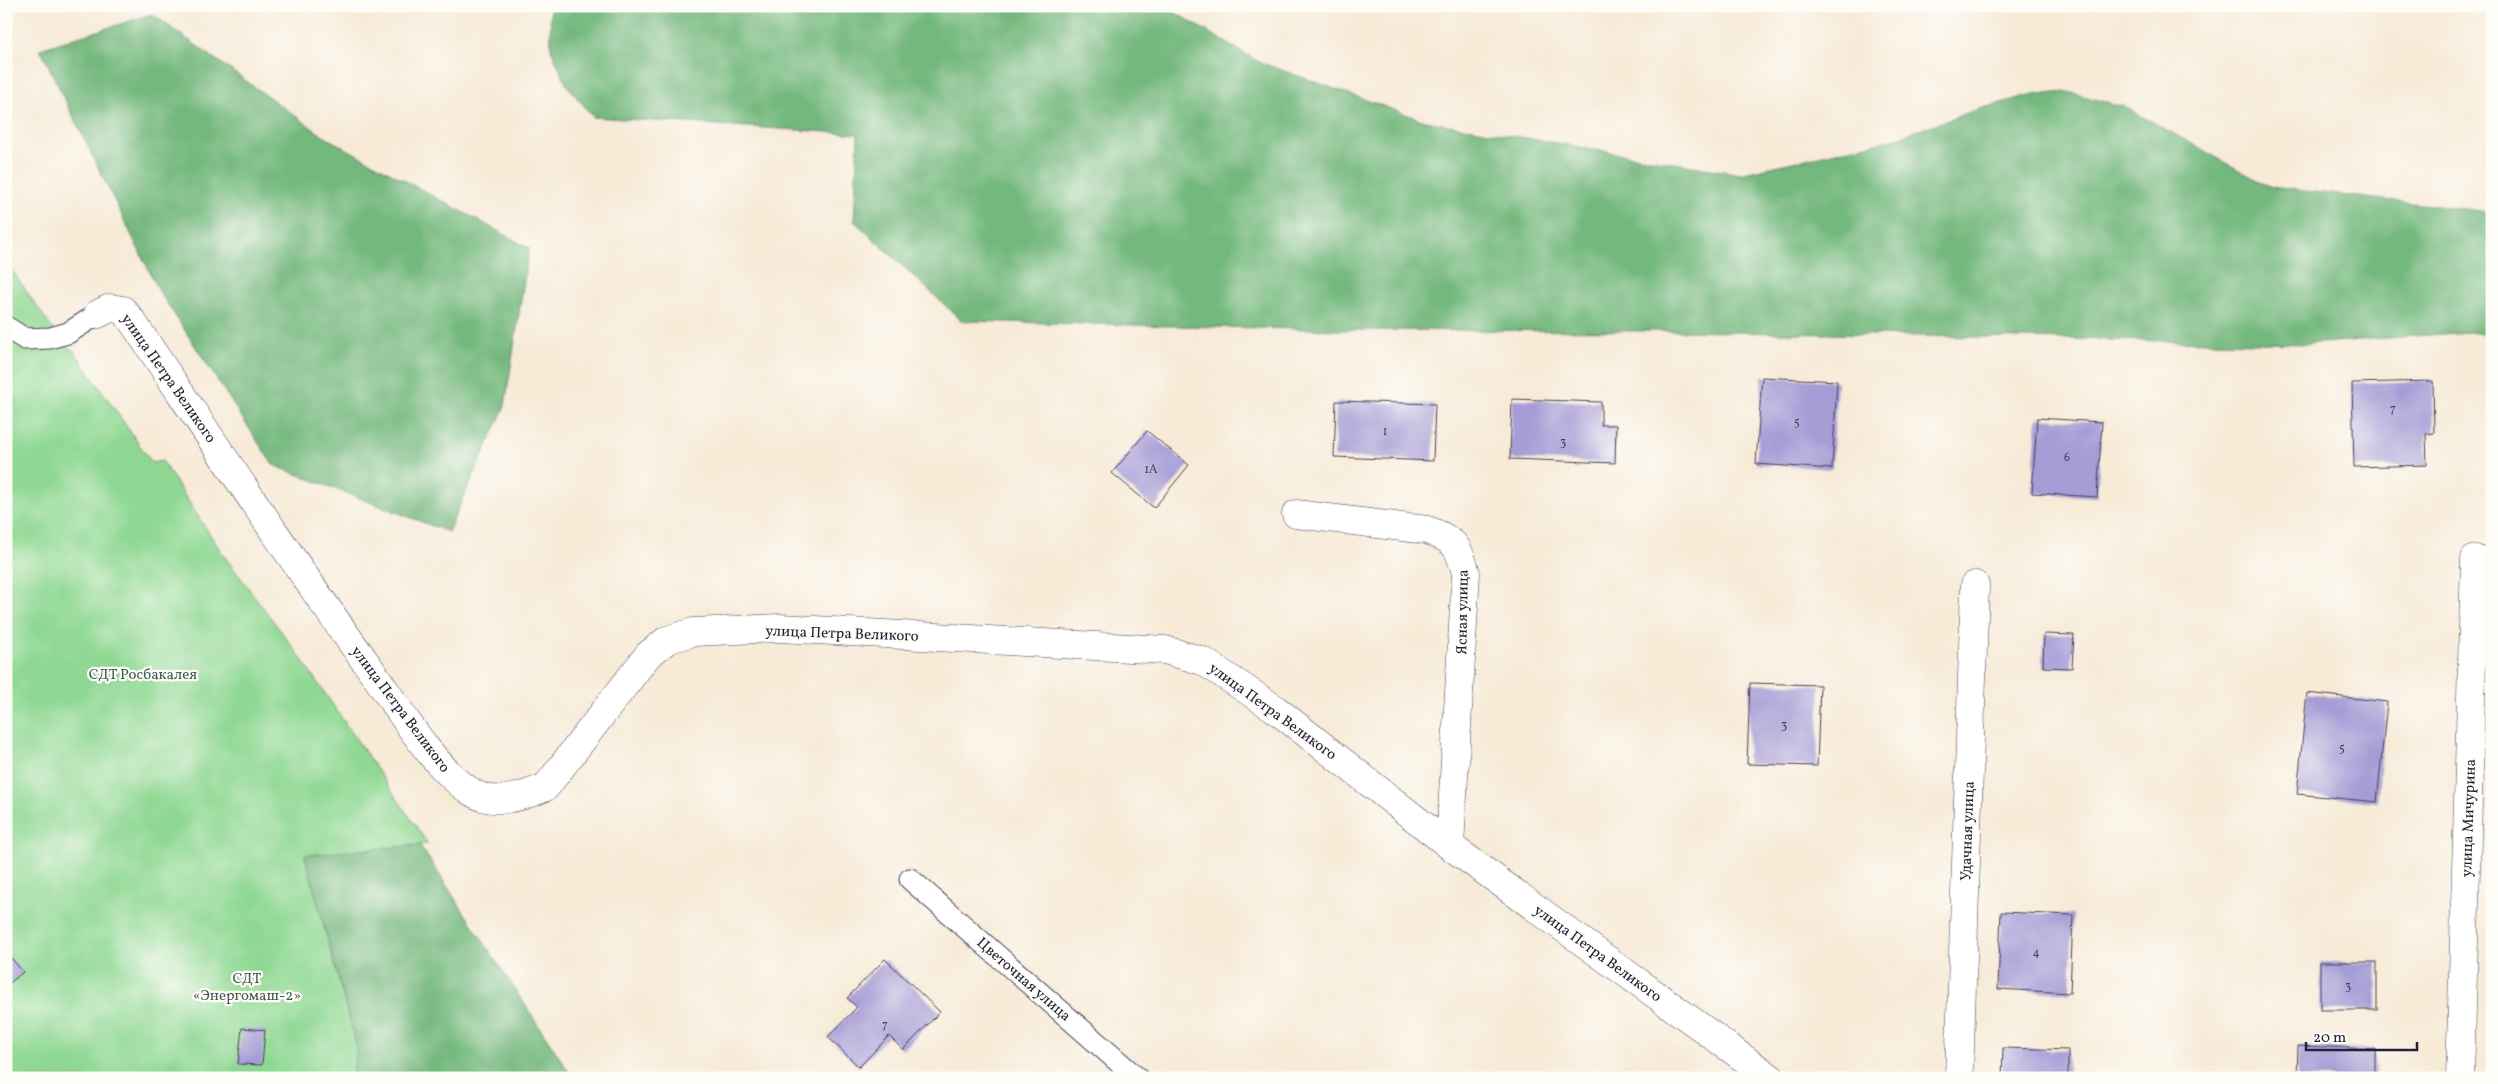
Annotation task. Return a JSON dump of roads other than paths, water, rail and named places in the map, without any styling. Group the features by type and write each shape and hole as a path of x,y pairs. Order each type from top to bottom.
{"street":[{"name":"улица Петра Великого","path":"98,314 110,308 123,310 132,321 309,584 442,768 471,792 493,800 521,797 546,787 648,654 667,640 693,632 780,628 1165,650 1204,661 1274,708 1450,846 1771,1078"},
{"name":"Ясная улица","path":"1296,514 1427,530 1447,537 1460,552 1466,573 1450,846"},
{"name":"улица Мичурина","path":"2460,1078 2475,559"},
{"name":"Удачная улица","path":"1959,1078 1975,585"}],"lane":[{"path":"6,327 24,339 50,338 68,333 98,314"},
{"name":"Цветочная улица","path":"910,880 1137,1078"}],"park label":[{"name":"СДТ Росбакалея","path":"143,674"},
{"name":"СДТ «Энергомаш-2»","path":"247,986"}]}
